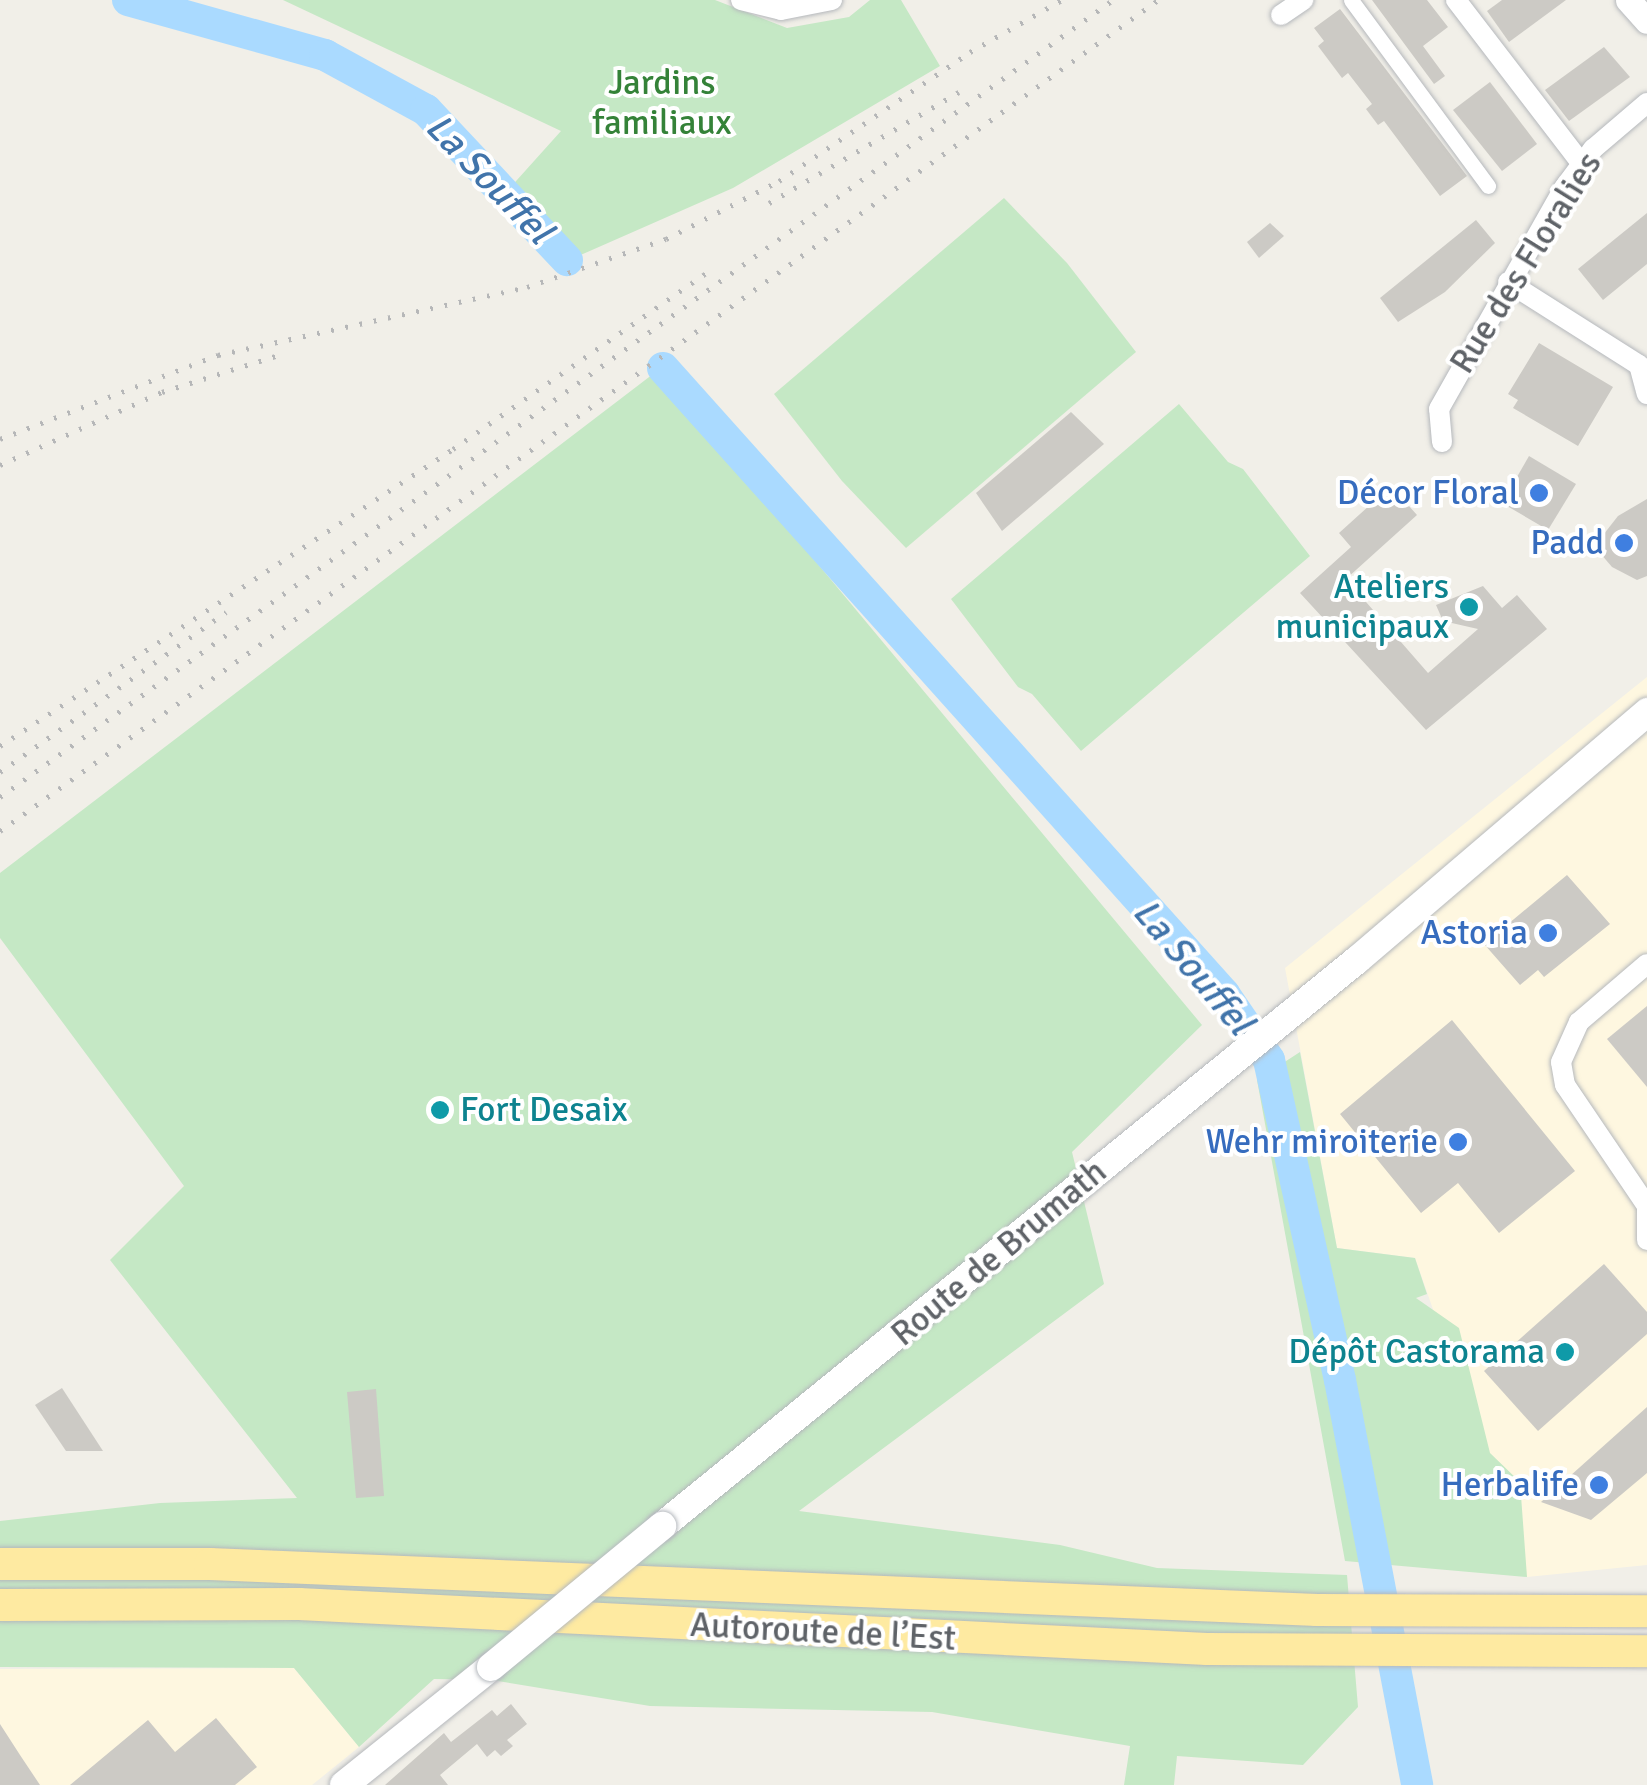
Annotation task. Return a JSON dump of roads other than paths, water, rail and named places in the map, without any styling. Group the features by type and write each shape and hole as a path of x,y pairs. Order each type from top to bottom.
{"highway":[{"name":"Autoroute de l’Est","path":"0,1564 210,1564 1450,1614 1647,1611"},
{"name":"Autoroute de l’Est","path":"0,1605 299,1604 937,1638 1324,1650 1647,1651"}],"main road":[{"name":"Route de Brumath","path":"344,1785 1331,980 1647,712"}],"street":[{"path":"741,0 780,10 832,0"},
{"path":"1281,15 1303,0"},
{"path":"1351,0 1488,186"},
{"path":"1456,0 1581,163"},
{"path":"1628,0 1647,21"},
{"name":"Rue des Floralies","path":"1442,442 1439,409 1508,282 1581,163 1647,103"},
{"path":"1508,282 1639,365 1647,394"},
{"path":"1647,964 1579,1022 1561,1062 1565,1084 1639,1181 1647,1205 1647,1240"}],"waterway":[{"name":"La Souffel","path":"128,0 325,55 426,110 567,260"},
{"name":"La Souffel","path":"663,368 1224,994 1269,1060 1340,1380 1417,1785"}],"railway":[{"path":"0,439 218,355 527,287 666,239 779,181 970,52 1062,0"},
{"path":"0,797 1113,0"},
{"path":"0,831 1158,0"},
{"path":"769,203 959,92"},
{"path":"0,746 453,449 711,270"},
{"path":"0,465 162,392 285,353"},
{"path":"0,772 226,612"}],"place":[{"name":"Décor Floral","path":"1539,493"},
{"name":"Padd","path":"1624,543"},
{"name":"Ateliers municipaux","path":"1469,607"},
{"name":"Astoria","path":"1548,933"},
{"name":"Fort Desaix","path":"440,1110"},
{"name":"Wehr miroiterie","path":"1458,1142"},
{"name":"Dépôt Castorama","path":"1565,1352"},
{"name":"Herbalife","path":"1599,1485"}],"park label":[{"name":"Jardins familiaux","path":"662,103"}]}
